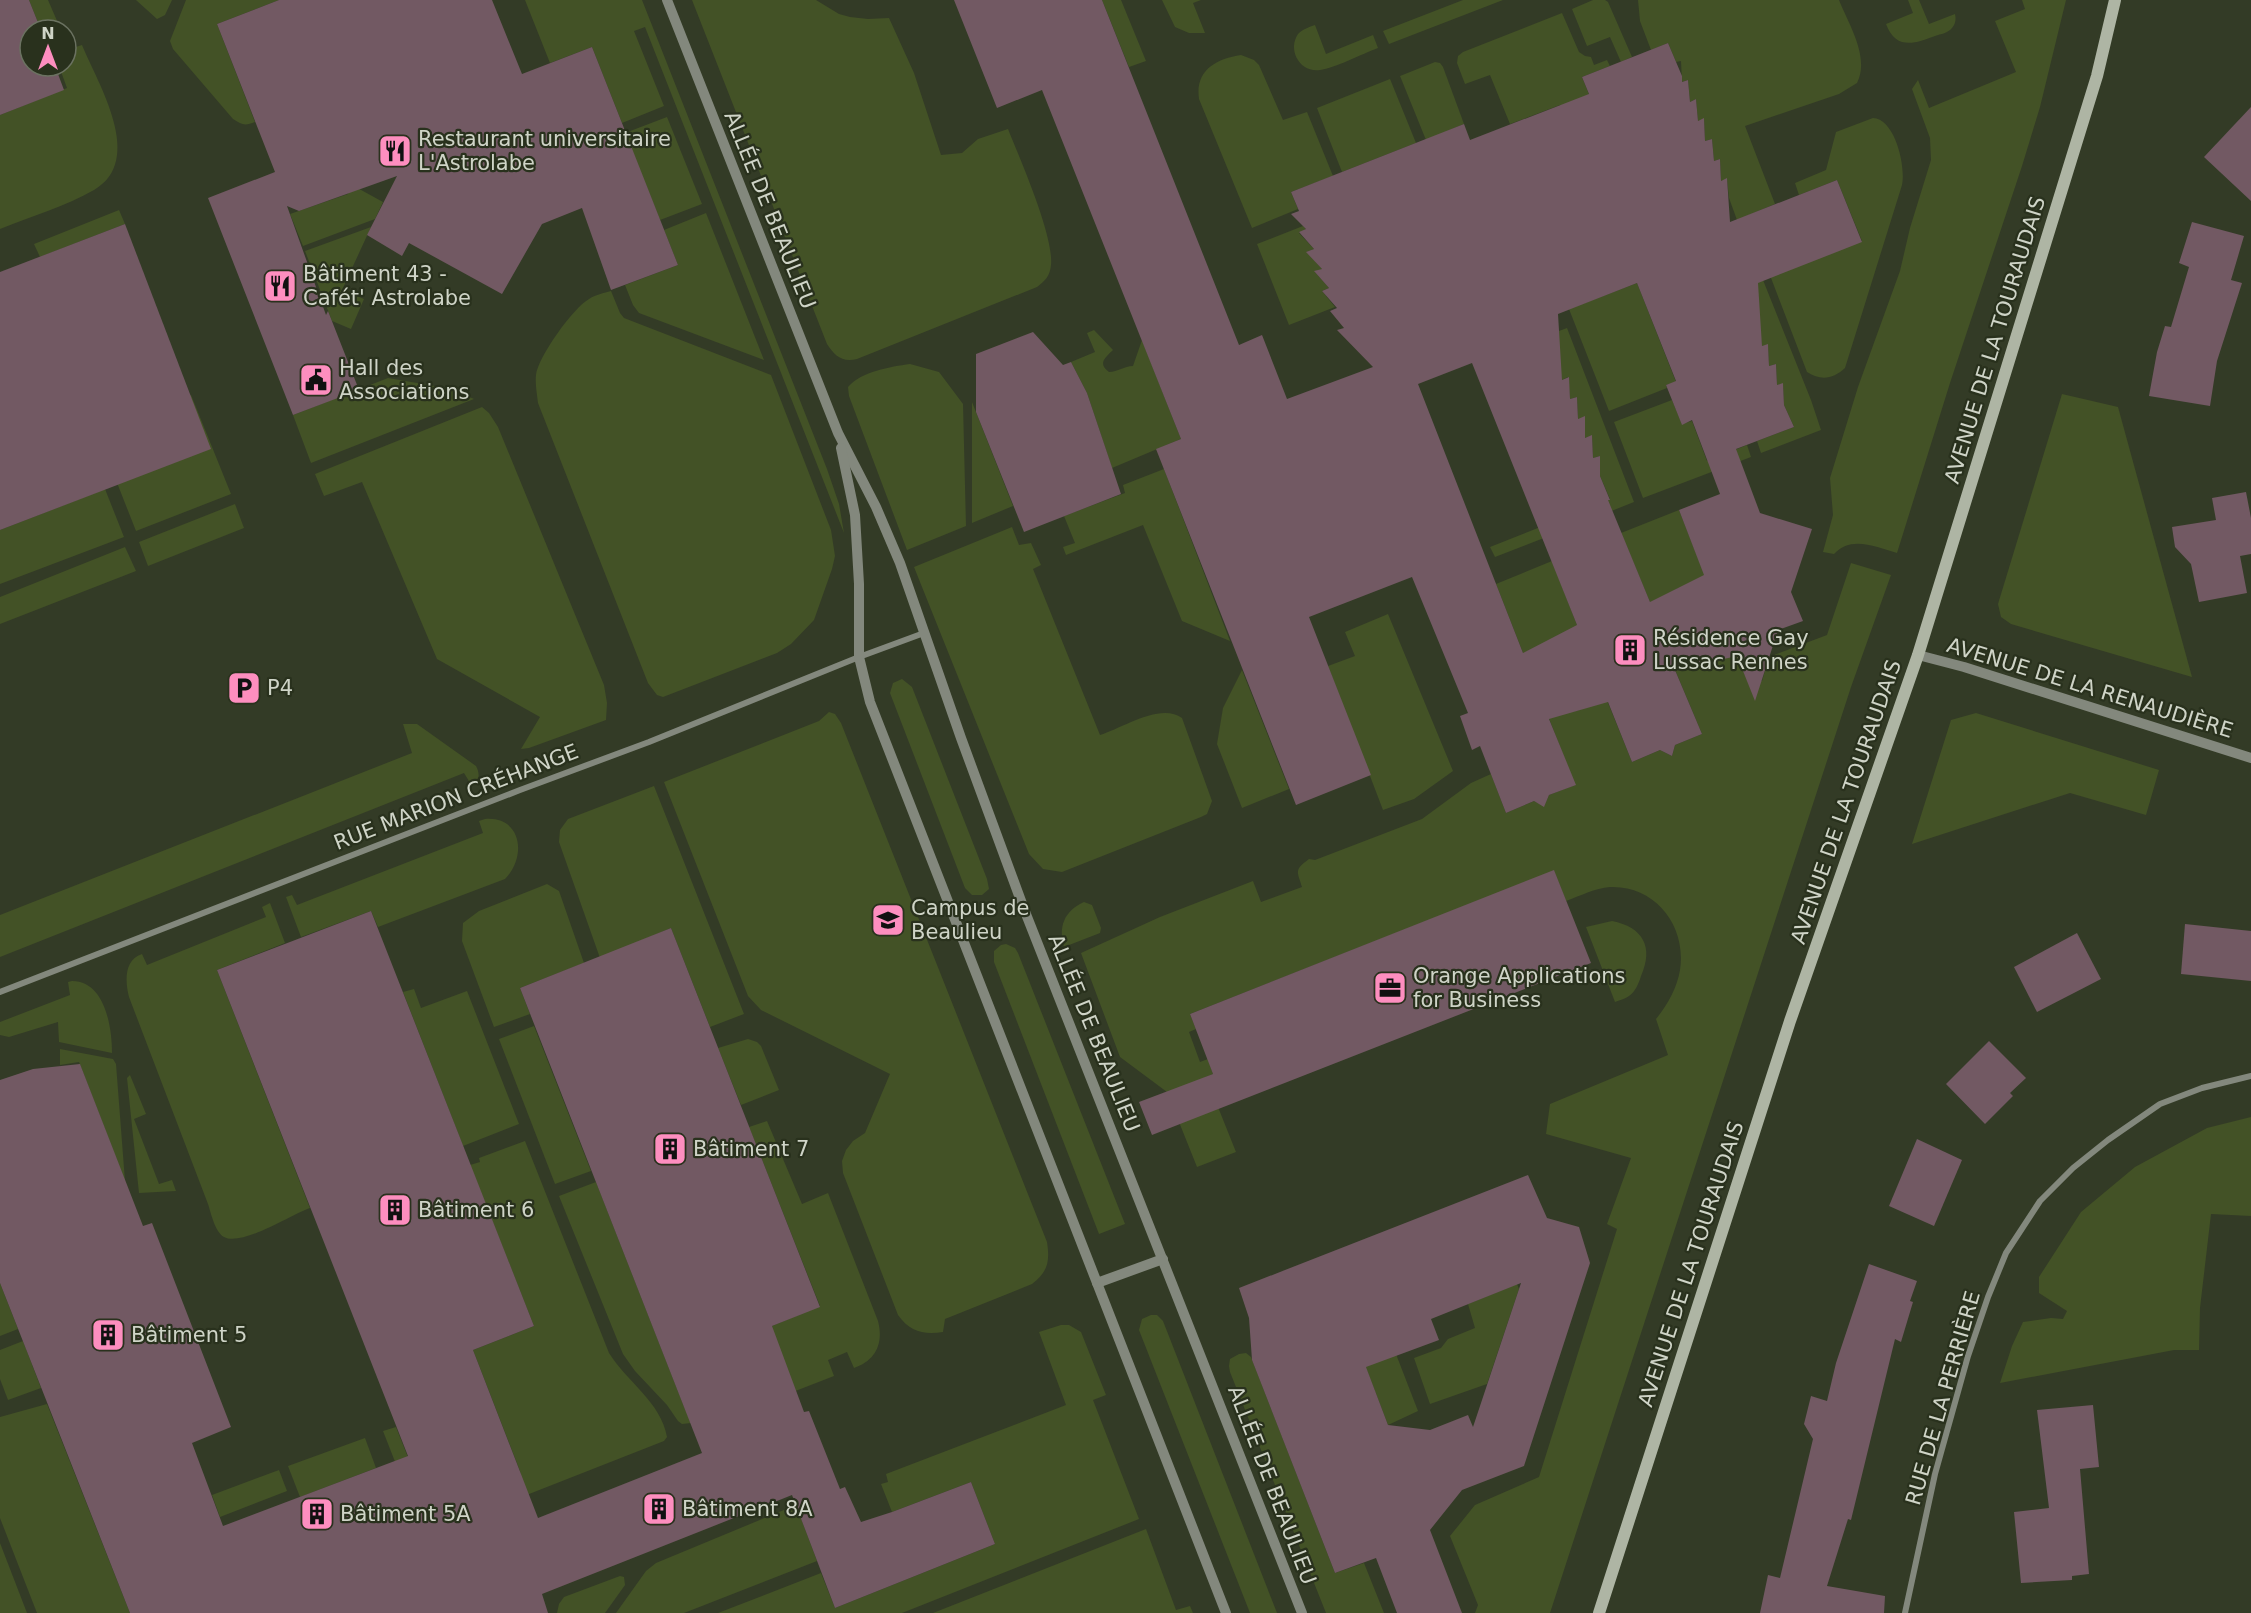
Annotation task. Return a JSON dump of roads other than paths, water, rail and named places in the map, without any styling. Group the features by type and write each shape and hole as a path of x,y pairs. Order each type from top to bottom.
{"main road":[{"name":"AVENUE DE LA TOURAUDAIS","path":"1599,1613 1790,1021 1918,655 2094,87 2115,0"}],"street":[{"name":"ALLÉE DE BEAULIEU","path":"667,0 838,433 876,507 900,563 1028,920 1302,1613"},
{"name":"ALLÉE DE BEAULIEU","path":"838,433 855,514 859,584 859,657 870,702 1226,1613"},
{"name":"RUE MARION CRÉHANGE","path":"0,992 509,794 649,742 924,633"},
{"name":"AVENUE DE LA RENAUDIÈRE","path":"1918,655 1964,667 2251,758"},
{"name":"RUE DE LA PERRIÈRE","path":"1905,1613 1935,1474 1968,1356 2006,1253 2040,1201 2090,1154 2160,1104 2202,1088 2251,1076"},
{"path":"1097,1283 1163,1259"}],"place":[{"name":"Restaurant universitaire L'Astrolabe","path":"395,151"},
{"name":"Bâtiment 43 - Cafét' Astrolabe","path":"280,286"},
{"name":"Hall des Associations","path":"316,380"},
{"name":"Résidence Gay Lussac Rennes","path":"1630,650"},
{"name":"P4","path":"244,688"},
{"name":"Campus de Beaulieu","path":"888,920"},
{"name":"Orange Applications for Business","path":"1390,988"},
{"name":"Bâtiment 7","path":"670,1149"},
{"name":"Bâtiment 6","path":"395,1210"},
{"name":"Bâtiment 5","path":"108,1335"},
{"name":"Bâtiment 8A","path":"659,1509"},
{"name":"Bâtiment 5A","path":"317,1514"}]}
